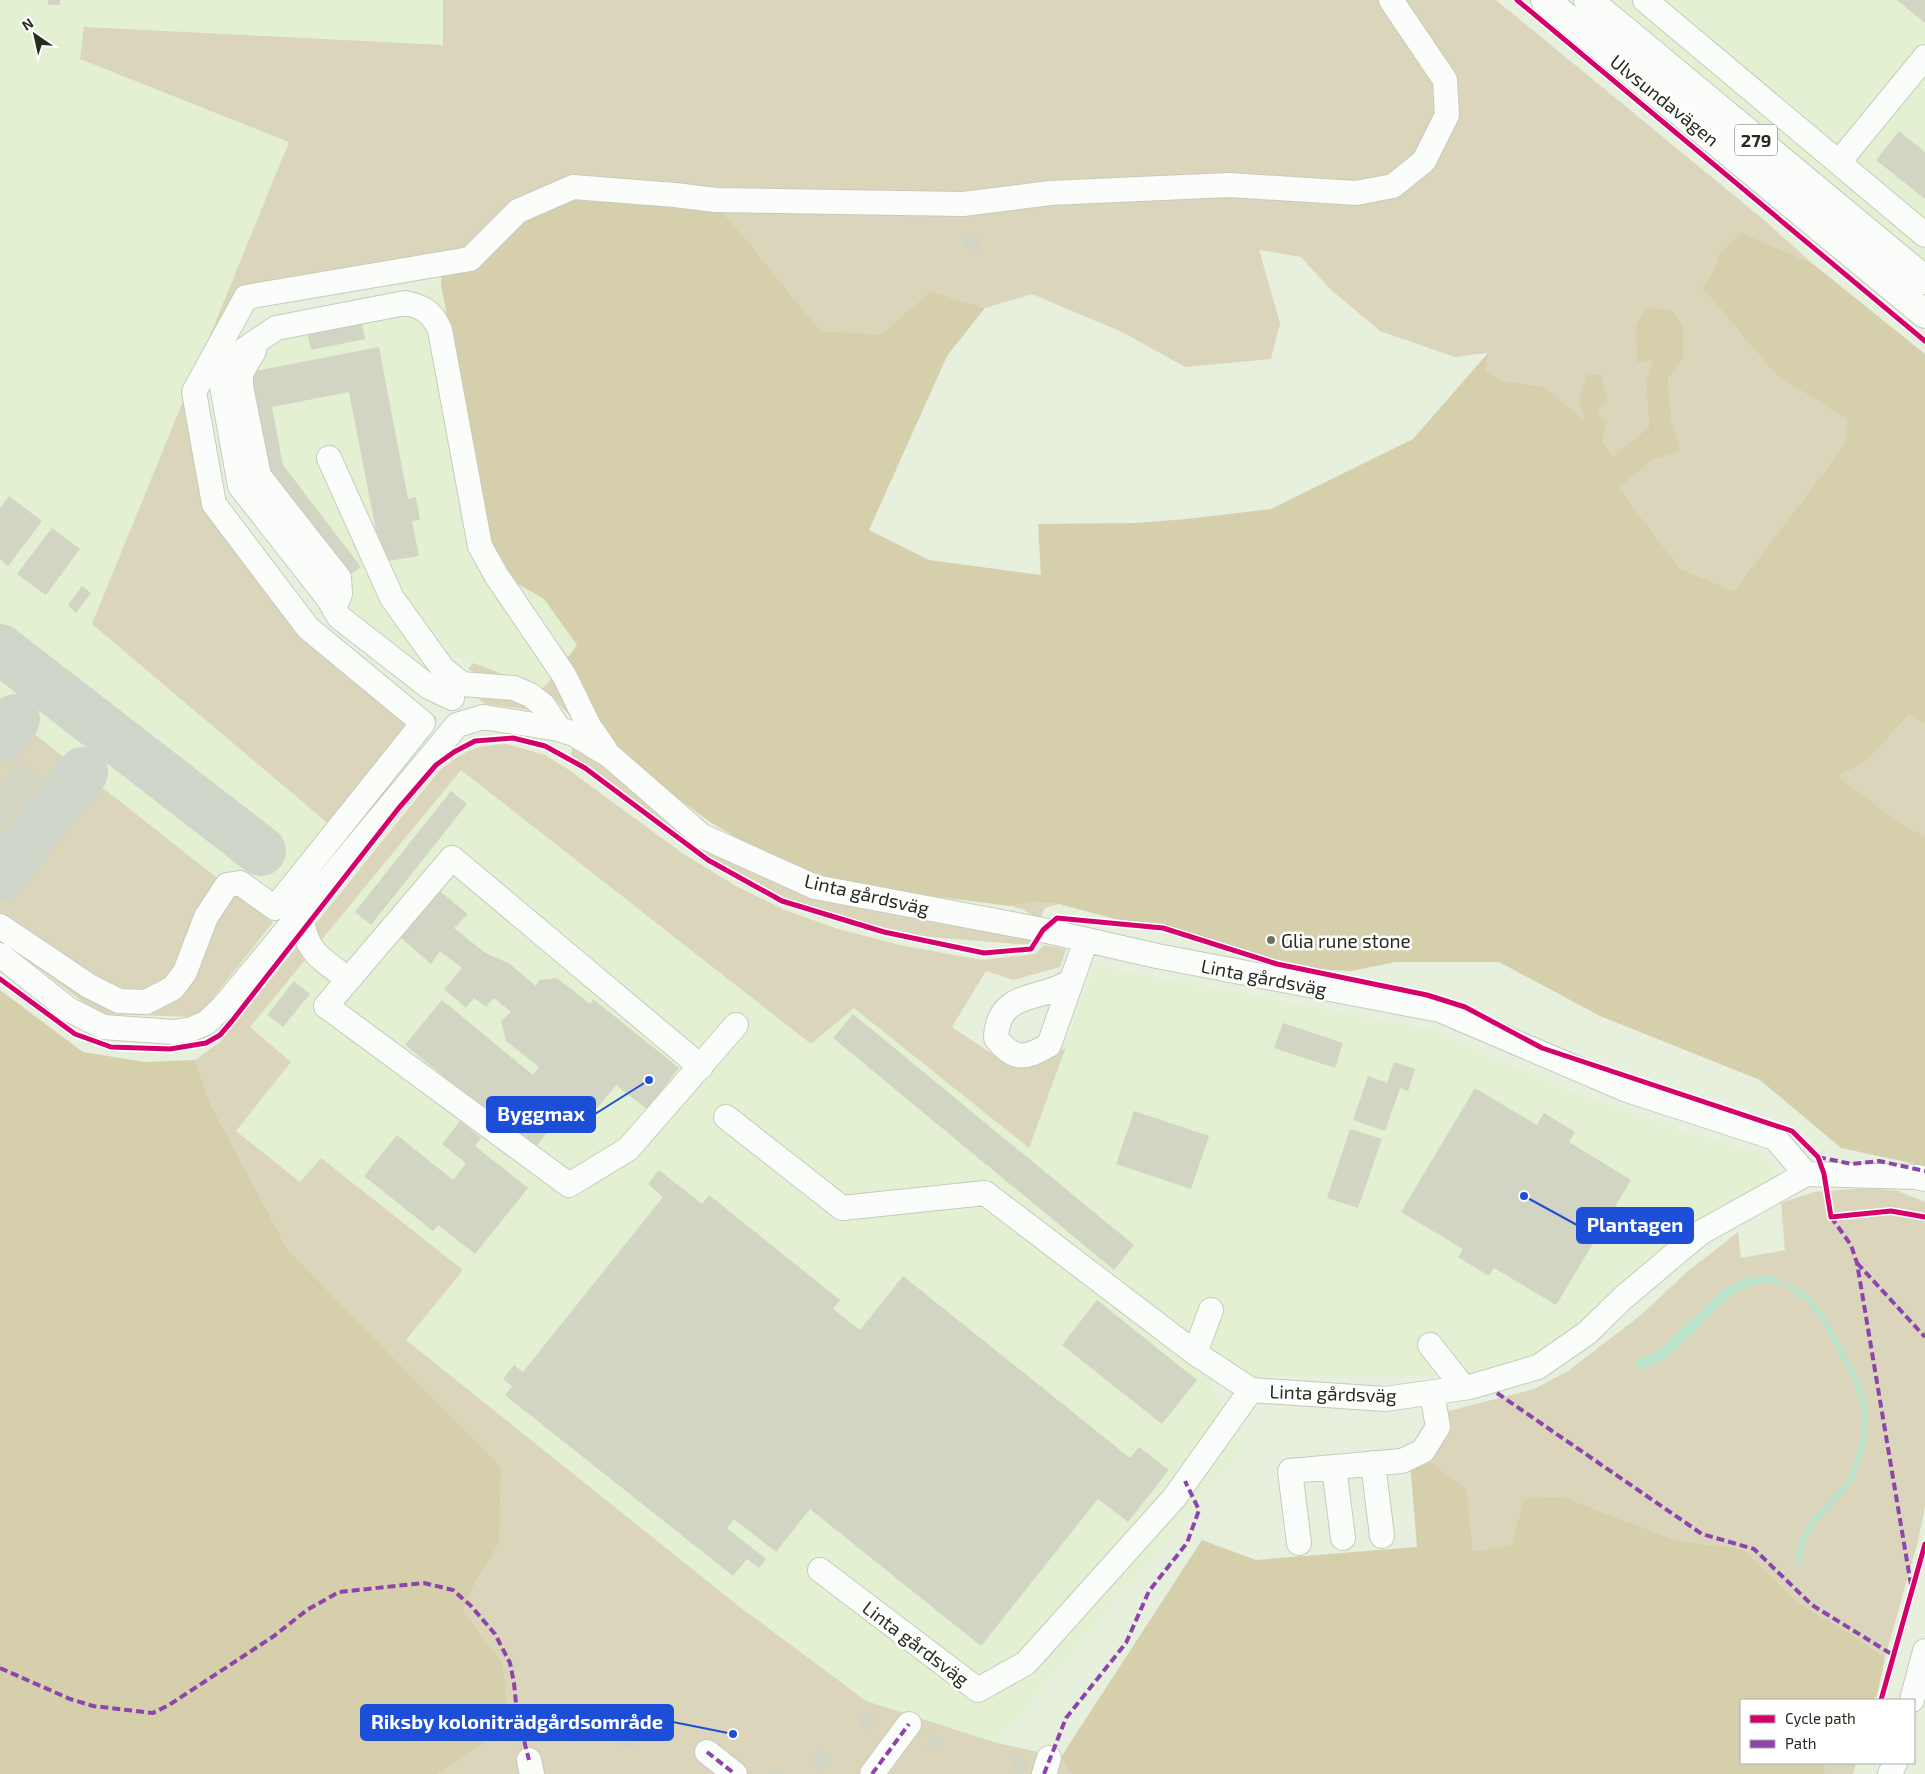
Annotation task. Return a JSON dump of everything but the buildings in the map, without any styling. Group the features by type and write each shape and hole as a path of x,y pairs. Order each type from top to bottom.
{"main road":[{"name":"Ulvsundavägen","path":"1545,0 1925,314"},
{"name":"Ulvsundavägen","path":"1588,0 1925,280"}],"street":[{"path":"0,926 89,986 119,1001 146,1002 173,988 185,972 206,917 227,885 240,883 275,908 422,723 308,628 214,504 194,392 246,296 470,259 518,211 573,187 675,194 716,200 963,204 1050,193 1229,185 1356,193 1393,186 1424,161 1447,115 1445,80 1391,0"},
{"path":"1645,0 1925,235"},
{"path":"1839,162 1925,57"},
{"path":"559,728 543,705 530,694 514,688 457,691 429,687 339,617 334,609 340,594 339,578 259,476 241,387 241,373 263,337 276,328 405,303 416,305 426,310 435,318 440,330 480,546 496,575 564,676 589,726 610,756"},
{"path":"0,955 68,1009 104,1027 174,1032 192,1029 206,1022 223,1007 458,725 457,691 392,598 329,458"},
{"name":"Linta gårdsväg","path":"458,725 483,717 559,728 574,734 610,756 702,836 815,887 1086,940 1157,956 1440,1010 1626,1090 1775,1138 1806,1174 1700,1233 1624,1297 1587,1333 1538,1367 1464,1388 1384,1399 1251,1390 1174,1498 1026,1663 978,1690 820,1570"},
{"path":"701,1067 452,858 326,1006 569,1185 628,1150 701,1067 736,1025"},
{"path":"300,914 303,931 312,951 348,980"},
{"path":"1071,981 1086,940"},
{"path":"726,1117 842,1208 985,1193 1195,1353 1251,1390"},
{"path":"1806,1174 1917,1176 1925,1179"},
{"path":"1195,1353 1211,1310"},
{"path":"1430,1344 1464,1388"},
{"path":"1299,1543 1290,1471 1402,1461 1423,1450 1438,1427 1432,1393"},
{"path":"1373,1464 1382,1536"},
{"path":"1334,1467 1343,1538"},
{"path":"1912,1699 1925,1651"},
{"path":"872,1774 909,1724"},
{"path":"706,1752 735,1774"}],"shaded area":[{"path":"0,0 1403,0 740,205 249,307 199,381 221,502 315,623 437,718 198,1017 0,939"},
{"path":"443,0 1496,0 1764,220 1813,264 1741,234 1718,254 1716,265 1702,288 1775,374 1847,420 1847,441 1734,591 1680,570 1619,488 1653,460 1679,451 1672,422 1668,377 1684,357 1683,327 1672,310 1646,381 1649,427 1613,456 1603,442 1606,422 1586,424 1545,387 1500,380 1484,371 1487,353 1455,357 1380,331 1330,289 1301,257 1259,250 1280,323 1271,359 1185,367 1124,333 1032,294 985,308 931,291 881,334 821,331 730,220 249,307 199,381 221,502 315,623 437,718 343,836 92,624 289,142 80,59 84,27 443,45"},
{"path":"1605,0 1925,0 1925,265"},
{"path":"570,195 703,202 730,220 821,331 881,334 931,291 985,308 947,356 869,530 929,560 1041,575 1038,524 1135,523 1271,509 1413,439 1488,353 1485,371 1500,380 1545,387 1586,423 1579,402 1586,375 1601,375 1607,399 1596,413 1606,422 1603,442 1613,456 1649,427 1646,381 1653,361 1637,362 1636,326 1647,308 1672,310 1683,327 1684,357 1668,378 1672,422 1680,451 1653,460 1619,488 1680,569 1734,591 1847,441 1847,420 1775,374 1702,288 1716,265 1718,254 1741,233 1813,264 1925,354 1925,724 1909,715 1866,762 1837,776 1904,826 1925,836 1925,1166 1841,1148 1760,1080 1600,1016 1499,962 1395,962 1352,971 1290,968 1259,960 1225,944 1162,926 1115,919 1059,904 1030,902 1010,906 893,891 824,876 761,852 710,822 668,791 616,748 591,706 588,694 577,673 566,660 577,645 544,599 518,584 492,547 441,285 442,274 513,224"},
{"path":"441,285 492,547 518,584 544,599 577,645 566,660 577,673 552,678 542,689 453,656 422,695 324,615 233,496 212,381 255,322"},
{"path":"473,663 542,689 552,678 573,719 551,696 468,669"},
{"path":"480,695 516,699 538,711 485,704 479,699"},
{"path":"0,707 273,922 198,1017 99,1014 0,939"},
{"path":"1909,715 1925,724 1925,836 1904,826 1836,776 1866,762"},
{"path":"507,744 545,755 569,770 682,853 736,886 785,910 835,928 900,945 982,960 1035,954 1044,945 1066,949 1060,967 1013,980 986,971 952,1027 1012,1067 1049,1059 1066,1047 1029,1148 854,1008 811,1044 461,770 250,1027 291,1062 236,1131 300,1182 321,1158 463,1270 406,1340 732,1601 866,1701 997,1743 1061,1757 1072,1774 438,1774 510,1725 503,1664 463,1610 478,1577 501,1467 288,1250 211,1105 195,1060 220,1042 439,771 470,750"},
{"path":"572,747 814,896 896,915 1035,940 1032,944 1017,944 918,936 799,907 736,878 696,853 576,762 571,754"},
{"path":"461,770 811,1043 854,1008 1029,1148 1094,966 1433,1030 1560,1088 1687,1133 1763,1154 1773,1168 1772,1179 1618,1288 1578,1324 1534,1354 1466,1376 1271,1376 1209,1381 1241,1449 997,1743 866,1701 732,1601 405,1340 463,1270 321,1158 301,1182 236,1131 291,1062 250,1027"},
{"path":"1030,902 1059,904 1045,908 1039,919 1022,909 1010,906"},
{"path":"0,990 83,1052 145,1062 195,1060 211,1105 288,1250 501,1467 499,1543 478,1577 463,1610 503,1664 510,1726 438,1774 0,1774"},
{"path":"1867,1188 1898,1191 1925,1202 1925,1506 1918,1541 1885,1658 1859,1639 1800,1604 1743,1549 1675,1540 1564,1497 1512,1545 1473,1551 1467,1490 1419,1462 1443,1430 1449,1411 1534,1389 1568,1371 1641,1315 1686,1273 1738,1232 1741,1258 1785,1250 1781,1203 1814,1192"},
{"path":"1769,1275 1790,1287 1767,1283 1748,1286 1720,1306 1679,1347 1665,1358 1648,1367 1635,1369 1635,1361 1660,1349 1725,1288 1746,1278"},
{"path":"1410,1462 1430,1462 1467,1490 1473,1551 1512,1545 1524,1498 1564,1497 1675,1540 1743,1549 1800,1604 1859,1639 1885,1658 1877,1695 1875,1699 1740,1699 1740,1764 1824,1764 1825,1774 1072,1774 1061,1757 1202,1540 1256,1560 1417,1547"},
{"path":"1824,1764 1856,1764 1853,1774 1825,1774"}],"waterway":[{"path":"1790,1287 1808,1299 1823,1318 1854,1376 1864,1403 1864,1435 1859,1457 1850,1481 1814,1521 1803,1538 1799,1562"}],"taxiway":[{"path":"0,649 261,851"},
{"path":"0,738 15,719"},
{"path":"0,876 83,772"}],"marked path":[{"path":"1818,1157 1852,1164 1879,1161 1925,1171"},
{"path":"1831,1217 1851,1245 1857,1263 1911,1585"},
{"path":"1857,1263 1925,1337"},
{"path":"1497,1393 1702,1534 1754,1549 1812,1605 1893,1655"},
{"path":"1044,1774 1066,1718 1126,1643 1149,1591 1187,1543 1199,1510 1185,1481"},
{"path":"0,1668 70,1699 93,1706 153,1713 169,1705 274,1636 307,1610 339,1592 424,1583 453,1590 471,1606 495,1634 510,1663 517,1713 529,1760"},
{"path":"872,1774 909,1724"},
{"path":"707,1752 735,1774"}],"cycle path":[{"path":"1517,0 1925,341"},
{"path":"0,979 75,1034 111,1047 170,1049 206,1043 220,1035 232,1021 398,809 436,765 454,752 475,741 513,738 545,746 585,768 708,860 782,901 884,932 984,953 1031,949 1043,930 1057,918 1163,928 1277,964 1427,995 1465,1007 1542,1048 1792,1131 1818,1157 1824,1174 1831,1217 1891,1211 1925,1217"},
{"path":"1881,1699 1925,1544"}],"place":[{"name":"Glia rune stone","path":"1271,940"},
{"name":"Byggmax","path":"649,1080"},
{"name":"Plantagen","path":"1524,1196"},
{"name":"Riksby koloniträdgårdsområde","path":"733,1734"}]}
